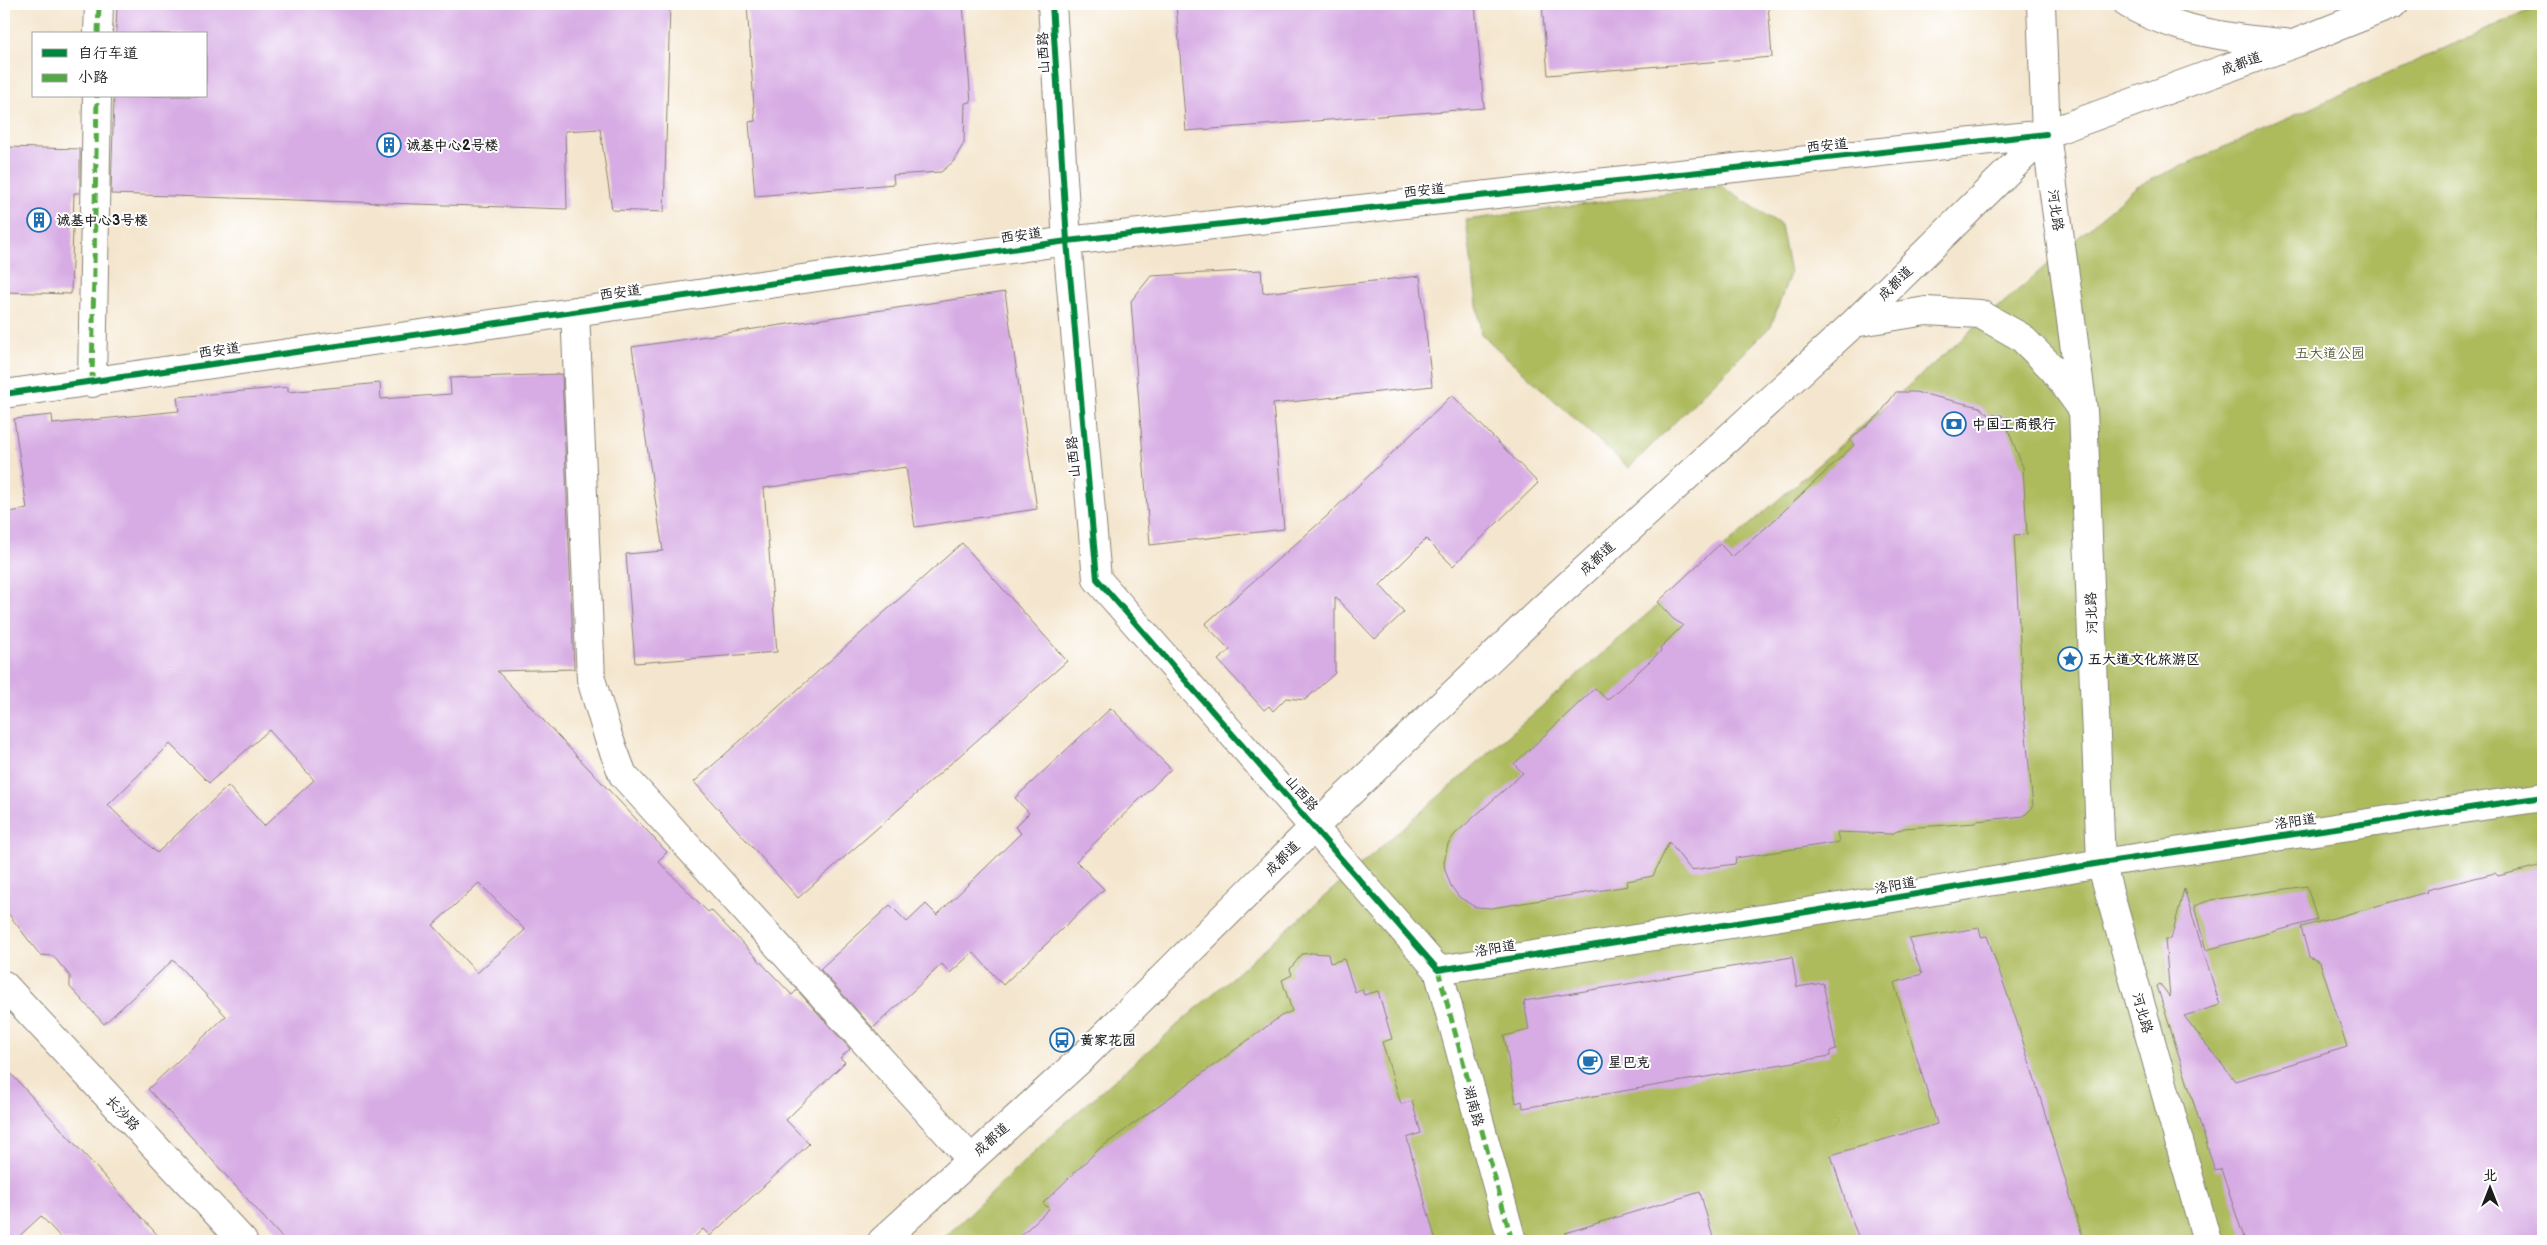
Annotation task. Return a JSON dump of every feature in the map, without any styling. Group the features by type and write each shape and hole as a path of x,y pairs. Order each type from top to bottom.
{"street":[{"path":"98,32 99,4"},
{"name":"山西路","path":"1052,4 1067,242 1097,579 1315,826"},
{"name":"河北路","path":"2042,4 2046,134 2083,410 2102,863 2207,1241"},
{"path":"2128,4 2140,11 2191,28 2235,39 2296,43"},
{"name":"成都道","path":"882,1241 970,1158 1081,1059 1315,826 1541,610 1854,323 2046,134 2296,43 2394,4"},
{"path":"92,383 97,98"},
{"name":"西安道","path":"4,394 92,383 575,311 1067,242 2046,134"},
{"path":"575,311 591,679 608,736 623,775 970,1158"},
{"path":"1854,323 1926,311 1980,314 2021,337 2053,369 2083,410"},
{"name":"洛阳道","path":"1438,970 1851,905 2102,863 2543,797"},
{"path":"1315,826 1438,970"},
{"name":"湖南路","path":"1438,970 1512,1241"},
{"name":"长沙路","path":"4,986 243,1241"}],"green space":[{"name":"五大道文化旅游区","path":"2543,4 2543,1241 941,1241 1055,1132 2137,186"},
{"path":"1721,186 1781,225 1790,274 1771,326 1629,468 1481,334 1466,220"}],"building":[{"name":"诚基中心2号楼","path":"117,4 670,4 664,212 612,210 600,129 565,131 567,209 111,194 114,98 208,98 208,32 116,32"},
{"path":"747,4 963,4 971,102 965,103 964,143 953,162 941,172 893,175 894,184 755,196 749,122 755,121"},
{"path":"1176,4 1475,4 1484,108 1186,131"},
{"path":"1542,4 1768,4 1772,57 1548,75"},
{"name":"诚基中心3号楼","path":"4,147 80,149 80,193 74,193 71,294 4,292"},
{"path":"1261,270 1263,293 1420,276 1432,386 1273,404 1284,529 1150,545 1131,301 1151,276"},
{"path":"1005,292 1037,509 915,527 906,467 764,488 777,652 635,663 626,554 663,551 632,347"},
{"path":"562,374 574,669 497,671 667,852 658,861 708,912 711,910 792,995 797,990 850,1049 840,1058 845,1062 786,1120 809,1144 710,1236 703,1229 690,1241 285,1241 148,1089 226,1016 173,960 104,1024 70,987 70,976 53,956 40,955 4,908 4,513 27,509 14,419 52,415 53,424 179,411 177,397 288,387 288,392 380,383 381,399 451,394 450,378","holes":["269,730 314,780 264,826 228,786 157,853 108,805 170,744 209,783","479,883 525,930 477,973 433,925"]},
{"path":"1896,392 1915,392 1980,407 1989,415 2002,415 2023,467 2027,534 2014,535 2024,714 2033,807 2024,816 1976,821 1975,823 1904,828 1891,834 1837,832 1839,842 1736,858 1735,864 1691,870 1669,842 1653,876 1627,881 1628,886 1492,908 1475,907 1459,897 1451,886 1445,870 1444,862 1448,844 1455,834 1523,773 1514,764 1595,688 1607,700 1661,651 1660,648 1683,625 1673,619 1658,602 1720,544 1732,557 1771,523 1854,445 1850,440 1879,415"},
{"path":"1452,395 1538,483 1453,566 1426,539 1380,585 1404,612 1375,639 1335,597 1335,673 1305,700 1286,698 1273,711 1269,706 1264,710 1218,660 1230,650 1205,624 1326,517"},
{"path":"962,543 1067,661 798,898 694,782"},
{"path":"1111,708 1171,769 1076,861 1104,889 1003,985 973,952 950,973 942,964 873,1028 820,969 890,905 907,922 926,904 937,915 1021,833 1015,827 1029,813 1015,798"},
{"path":"2543,865 2543,1241 2245,1241 2221,1169 2215,1171 2157,986 2160,984 2170,997 2165,939 2171,939 2184,889 2220,1005 2184,1016 2235,1081 2347,1047 2320,962 2309,957 2301,927 2427,892 2426,890 2495,873 2498,876"},
{"path":"2307,886 2317,920 2206,950 2194,906 2211,900"},
{"path":"1979,928 1981,937 1987,936 2017,1022 2084,1241 1860,1241 1831,1155 1937,1124 1894,983 1922,974 1909,939"},
{"path":"1302,954 1328,954 1330,963 1344,959 1355,992 1362,989 1364,995 1378,991 1392,1039 1382,1042 1401,1104 1412,1101 1421,1133 1407,1138 1436,1241 1015,1241 1049,1209 1043,1203 1099,1149 1281,1016 1292,1011 1282,980 1292,975 1290,969"},
{"path":"1792,957 1797,987 1823,983 1836,1049 1830,1051 1830,1056 1523,1108 1522,1101 1516,1103 1504,1036 1529,1030 1524,1001"},
{"path":"4,1066 163,1241 64,1241 41,1216 14,1241 4,1241"},
{"path":"1700,1192 1714,1241 1567,1241 1565,1233"}],"marked path":[{"path":"98,32 99,4"},
{"path":"92,383 97,98"},
{"path":"1438,970 1512,1241"}],"cycle path":[{"path":"1052,4 1067,241 1097,579 1438,970 1851,905 2101,863 2543,797"},
{"path":"4,394 1067,241 2046,134"}],"place":[{"name":"诚基中心2号楼","path":"389,145"},
{"name":"诚基中心3号楼","path":"39,220"},
{"name":"中国工商银行","path":"1954,424"},
{"name":"五大道文化旅游区","path":"2070,659"},
{"name":"黄家花园","path":"1062,1040"},
{"name":"星巴克","path":"1590,1062"}],"park label":[{"name":"五大道公园","path":"2330,353"}]}
